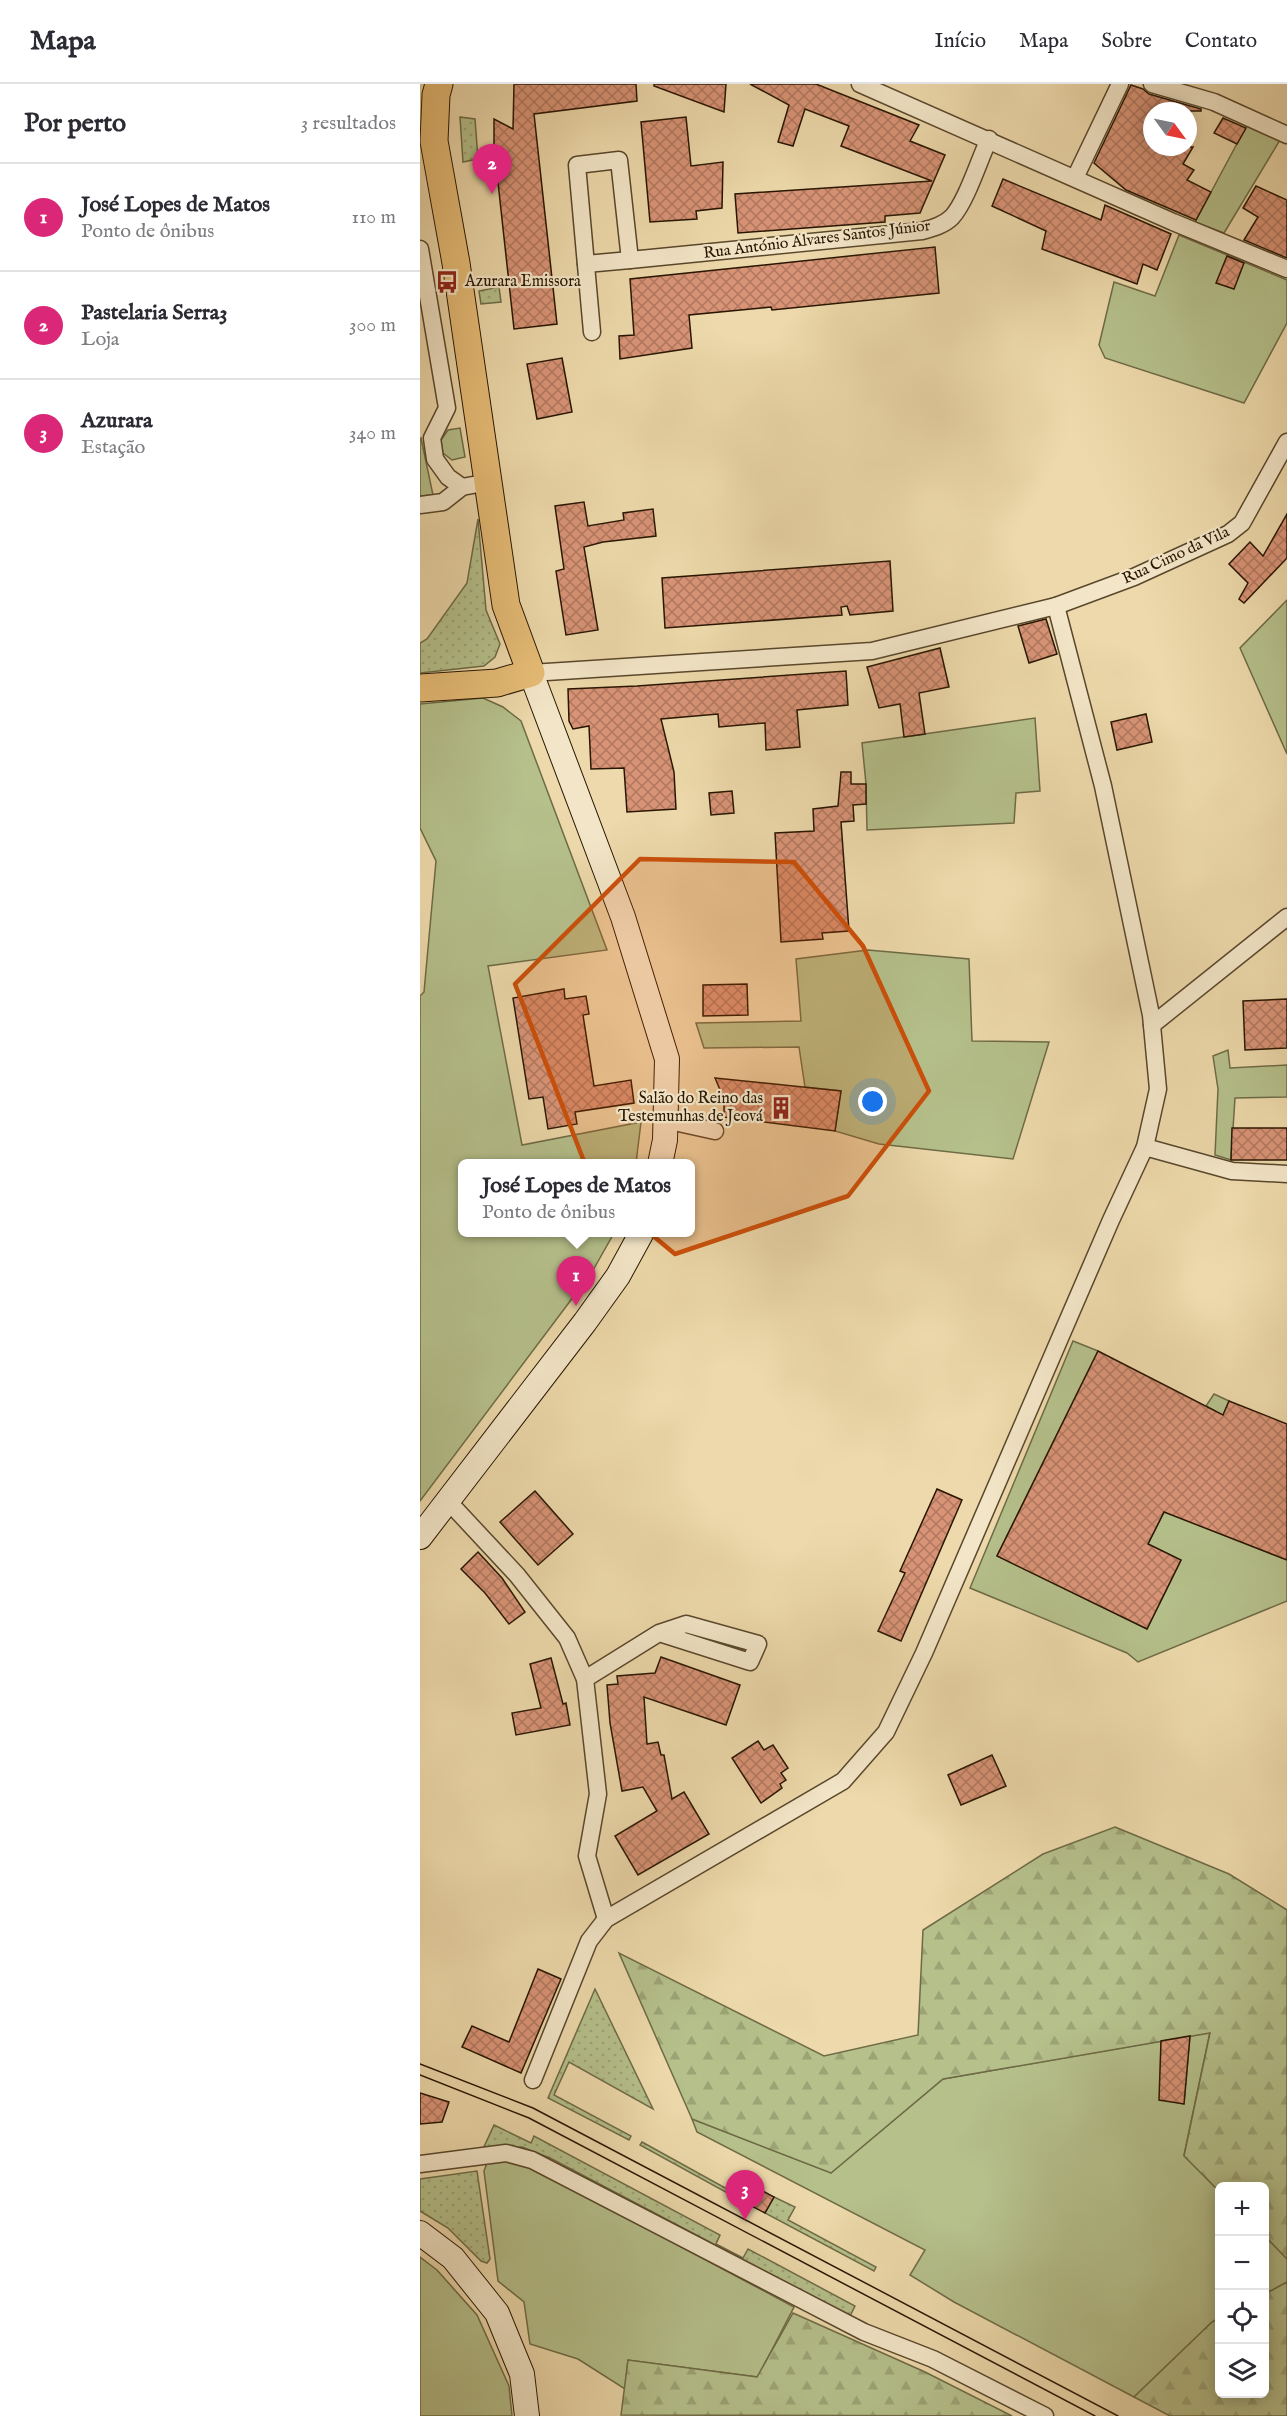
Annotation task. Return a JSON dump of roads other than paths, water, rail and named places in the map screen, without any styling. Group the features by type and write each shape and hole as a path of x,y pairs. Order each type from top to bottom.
{"main road":[{"path":"420,688 497,683 531,673 506,605 456,262 427,131 439,84"}],"street":[{"path":"860,84 1287,269"},
{"path":"1075,178 1120,84"},
{"path":"1152,84 1214,102 1287,135"},
{"name":"Rua António Alvares Santos Júnior","path":"586,264 922,231 937,227 951,218 959,207 989,139"},
{"path":"592,332 577,165 619,160 630,260"},
{"path":"420,249 447,408 428,427 435,459 448,477 462,487"},
{"name":"Rua Cimo da Vila","path":"531,673 872,651 1056,606 1134,577 1228,534 1242,523 1287,441"},
{"path":"420,505 443,502 462,487 489,482"},
{"path":"533,2080 589,1941 606,1919 843,1781 886,1732 924,1653 1111,1220 1145,1147 1158,1089 1152,1025 1103,786 1056,606"},
{"path":"531,673 623,916 667,1059 666,1120 661,1159"},
{"path":"1152,1025 1287,917"},
{"path":"666,1120 715,1131"},
{"path":"1145,1147 1232,1171 1287,1174"},
{"path":"420,1537 585,1322 618,1276 640,1237"},
{"path":"448,1501 517,1575 567,1638 585,1679 598,1794 587,1856 606,1919"},
{"path":"585,1679 659,1633 686,1624 758,1644 750,1662 659,1633"},
{"path":"420,2164 506,2153 532,2160 864,2332 933,2359 1045,2416"},
{"path":"420,2233 453,2258 497,2313 522,2374 527,2416"}],"tram line":[{"path":"420,2064 533,2108 1118,2416"},
{"path":"420,2075 529,2118 1095,2416"}],"place":[{"name":"Pastelaria Serra3","path":"492,194"},
{"name":"Azurara Emissora","path":"447,282"},
{"name":"Salão do Reino das Testemunhas de Jeová","path":"781,1108"},
{"name":"José Lopes de Matos","path":"576,1306"},
{"name":"Azurara","path":"745,2220"}]}
